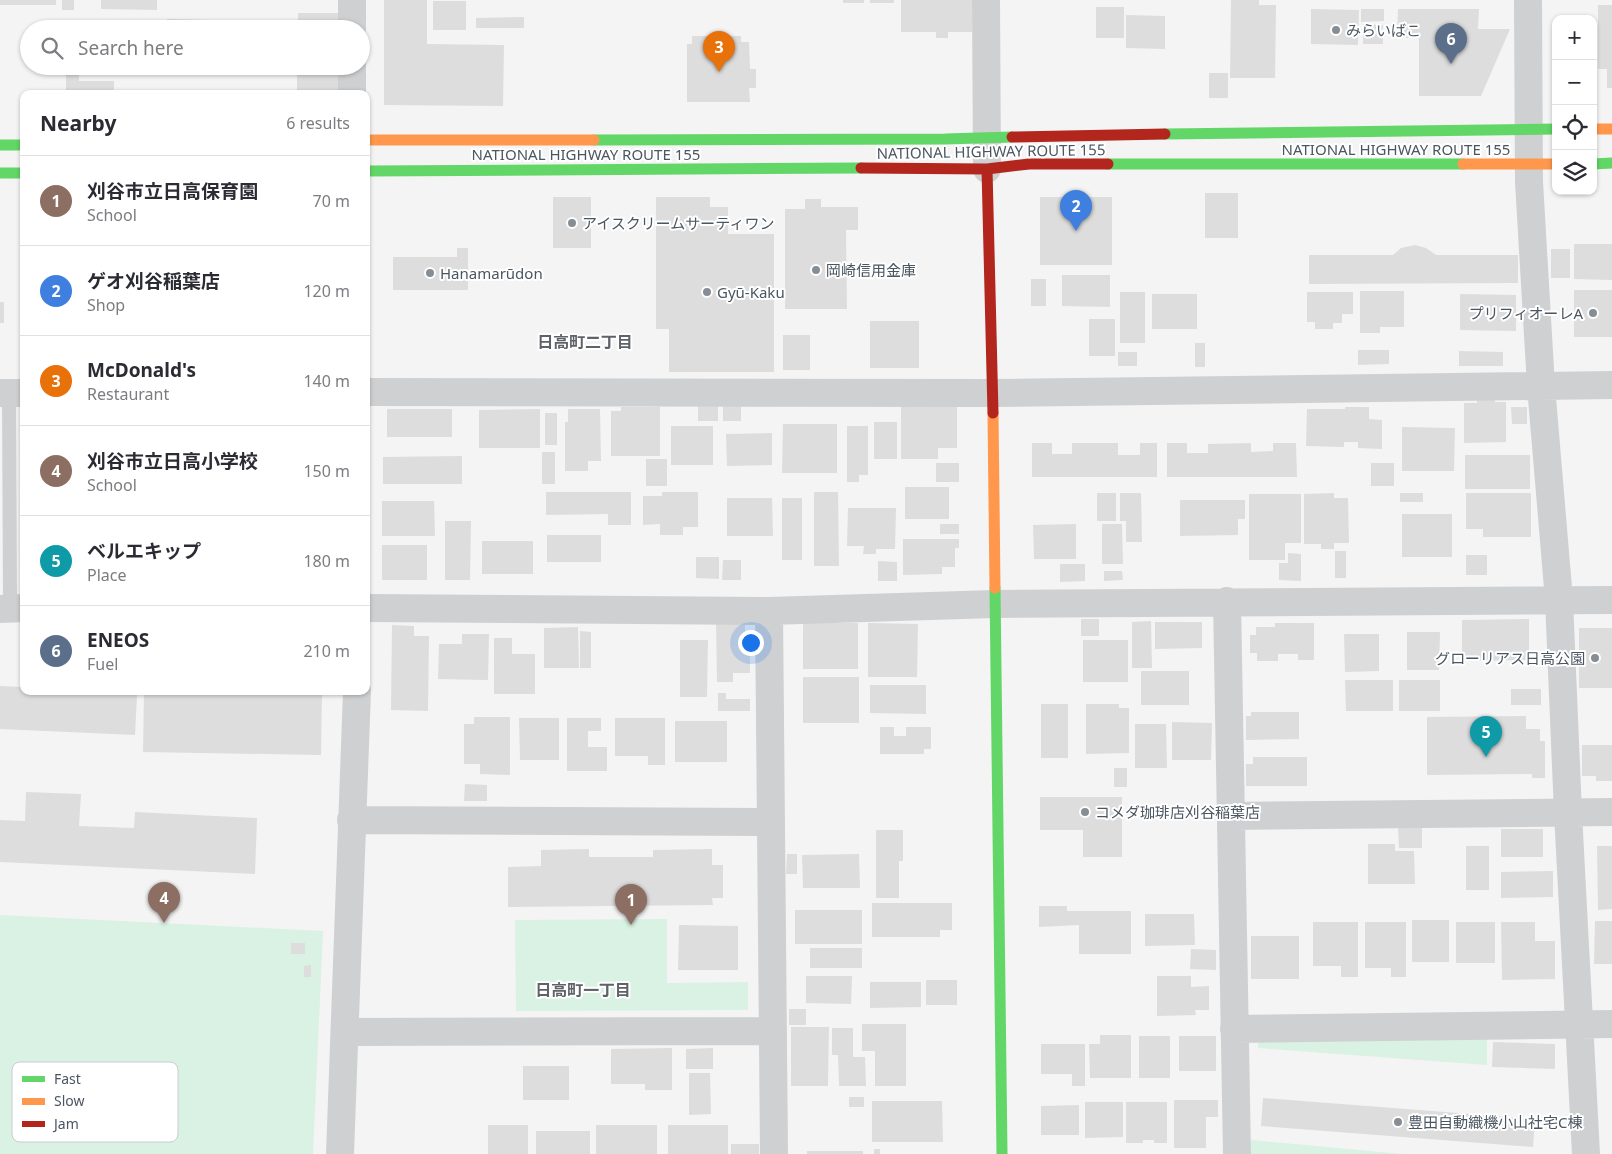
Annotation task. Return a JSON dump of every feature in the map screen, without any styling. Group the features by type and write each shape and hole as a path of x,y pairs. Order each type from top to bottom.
{"main road":[{"name":"NATIONAL HIGHWAY ROUTE 155","path":"370,140 985,139 1030,136 1552,129"},
{"path":"1597,129 1612,129"},
{"path":"0,145 20,145"},
{"name":"NATIONAL HIGHWAY ROUTE 155","path":"370,171 945,167 987,169 1029,164 1552,164"},
{"path":"1597,164 1612,164"},
{"path":"987,169 993,393 1002,1154"},
{"path":"0,173 20,173"}],"street":[{"path":"352,0 352,20"},
{"path":"986,0 985,139 987,169"},
{"path":"1528,0 1529,164 1541,386 1559,600 1586,1154"},
{"path":"352,75 352,90"},
{"path":"370,392 993,393 1612,385"},
{"path":"370,608 769,611 995,604 1612,600"},
{"path":"1227,601 1237,1154"},
{"path":"769,611 774,1154"},
{"path":"340,1154 357,695"},
{"path":"1231,816 1612,812"},
{"path":"351,820 770,822"},
{"path":"1234,1029 1612,1024"},
{"path":"344,1032 772,1031"}],"lane":[{"path":"11,393 11,608"}],"green space":[{"path":"0,915 323,931 313,1154 0,1154"},
{"path":"667,919 667,983 748,982 748,1010 516,1011 515,920"},
{"path":"1487,1039 1487,1065 1258,1048 1258,1040"},
{"path":"1251,1140 1402,1154 1251,1154"}],"building":[{"path":"0,0 56,0 56,5 0,5"},
{"path":"62,0 74,0 74,10 62,10"},
{"path":"101,0 157,0 157,10 101,9"},
{"path":"384,0 427,0 427,44 504,45 503,106 384,105"},
{"path":"843,0 864,0 864,3 843,3"},
{"path":"870,0 894,0 894,3 870,3"},
{"path":"901,0 972,0 972,32 948,32 948,38 936,38 936,32 901,32"},
{"path":"1231,0 1259,0 1259,5 1276,5 1275,78 1230,78"},
{"path":"433,1 466,1 466,30 433,30"},
{"path":"1598,5 1612,5 1612,88 1607,88 1607,69 1598,69"},
{"path":"1096,7 1124,7 1124,38 1096,38"},
{"path":"1311,9 1359,10 1358,45 1311,44"},
{"path":"1361,9 1384,9 1384,21 1361,22"},
{"path":"1398,9 1479,9 1478,29 1510,29 1481,96 1419,96 1419,38 1397,38"},
{"path":"298,13 348,13 348,20 298,20"},
{"path":"1126,15 1165,16 1165,49 1126,48"},
{"path":"524,17 524,28 476,28 476,18"},
{"path":"167,19 213,20 167,20"},
{"path":"1363,24 1383,25 1383,44 1363,44"},
{"path":"692,36 741,36 741,42 749,42 750,69 756,69 756,88 749,88 750,102 687,102 687,44 692,44"},
{"path":"1209,73 1228,73 1228,98 1209,98"},
{"path":"66,75 79,75 79,81 114,81 114,90 66,90"},
{"path":"297,75 348,75 348,90 297,90"},
{"path":"1205,193 1238,193 1238,238 1205,238"},
{"name":"アイスクリームサーティワン","path":"553,197 591,197 591,248 553,248"},
{"path":"656,197 710,197 710,207 728,207 728,234 774,234 774,372 669,372 669,329 656,329"},
{"path":"1040,197 1112,197 1112,265 1040,265"},
{"name":"岡崎信用金庫","path":"805,199 821,199 821,207 858,207 858,230 846,230 847,309 785,309 785,209 805,209"},
{"path":"1574,244 1612,244 1612,280 1574,279"},
{"path":"1415,245 1426,248 1436,255 1518,255 1518,283 1309,284 1309,255 1393,255 1401,248"},
{"name":"Hanamarūdon","path":"457,248 468,248 468,290 393,290 393,257 457,257"},
{"path":"1551,249 1570,249 1570,278 1551,278"},
{"path":"1062,275 1110,275 1110,307 1062,306"},
{"path":"1031,279 1046,279 1046,306 1031,306"},
{"name":"プリフィオーレA","path":"1574,290 1612,290 1612,337 1574,337"},
{"path":"1360,291 1404,291 1404,327 1380,327 1380,333 1360,333"},
{"path":"1120,292 1145,292 1145,343 1120,343"},
{"path":"1307,292 1353,292 1353,314 1342,314 1342,323 1333,323 1333,329 1315,329 1315,322 1307,322"},
{"path":"1152,294 1197,294 1197,329 1152,329"},
{"path":"1460,294 1516,295 1516,331 1460,330"},
{"path":"0,302 4,302 4,323 0,323"},
{"path":"1089,319 1115,319 1115,356 1089,356"},
{"path":"870,321 919,321 919,368 870,368"},
{"path":"783,335 810,335 810,370 783,370"},
{"path":"1195,343 1205,343 1205,367 1195,367"},
{"path":"1358,350 1389,350 1389,364 1358,365"},
{"path":"1459,351 1503,352 1503,366 1459,366"},
{"path":"1118,352 1137,352 1137,366 1118,366"},
{"path":"1477,399 1495,399 1495,402 1506,402 1506,442 1464,443 1464,403 1477,403"},
{"path":"957,402 957,448 938,448 938,459 901,459 901,403"},
{"path":"698,405 718,405 718,421 698,421"},
{"path":"723,406 741,406 741,421 723,421"},
{"path":"621,407 660,407 660,456 611,456 611,411 621,411"},
{"path":"1345,407 1369,407 1369,419 1382,420 1382,449 1358,448 1358,442 1344,442 1344,447 1306,446 1307,409 1345,409"},
{"path":"1511,407 1527,407 1527,424 1512,424"},
{"path":"387,409 452,409 452,437 387,437"},
{"path":"540,409 540,448 479,448 479,410"},
{"path":"568,409 600,409 601,461 588,461 588,471 565,471 565,422 568,422"},
{"path":"545,413 557,413 557,445 545,445"},
{"path":"874,422 897,422 897,459 874,459"},
{"path":"783,424 837,424 837,473 782,473"},
{"path":"671,426 713,426 713,465 671,465"},
{"path":"847,426 868,426 868,475 859,475 859,482 847,482"},
{"path":"1402,427 1455,428 1454,471 1402,471"},
{"path":"772,433 772,465 727,466 726,434"},
{"path":"1032,443 1052,443 1052,454 1072,454 1072,443 1118,443 1118,455 1140,455 1140,443 1157,443 1157,477 1032,477"},
{"path":"1167,443 1187,443 1187,453 1208,453 1208,444 1251,443 1251,452 1273,451 1273,443 1296,443 1297,477 1167,477"},
{"path":"542,452 555,452 555,484 542,484"},
{"path":"1465,455 1530,455 1530,489 1465,489"},
{"path":"462,456 462,484 383,484 383,457"},
{"path":"646,459 667,459 667,486 646,486"},
{"path":"936,463 959,463 959,482 936,482"},
{"path":"1371,463 1394,463 1394,486 1371,486"},
{"path":"905,487 949,487 949,519 905,519"},
{"path":"546,492 631,492 631,525 608,525 608,514 546,515"},
{"path":"662,492 698,492 698,527 683,527 683,535 660,535 660,524 643,525 643,496 662,496"},
{"path":"814,492 838,492 839,566 814,566"},
{"path":"1097,493 1116,493 1116,521 1097,521"},
{"path":"1120,493 1141,493 1142,542 1126,542 1126,521 1120,521"},
{"path":"1334,493 1334,498 1348,498 1349,543 1334,543 1334,549 1321,549 1321,544 1304,544 1304,494"},
{"path":"1400,493 1423,493 1423,502 1400,502"},
{"path":"1466,493 1531,493 1531,537 1483,537 1483,529 1466,529"},
{"path":"1249,494 1301,494 1301,543 1285,543 1285,560 1249,560"},
{"path":"727,498 772,498 773,536 727,536"},
{"path":"782,498 802,498 802,560 782,560"},
{"path":"1180,500 1245,500 1245,519 1238,519 1238,535 1180,536"},
{"path":"382,501 434,501 435,536 382,536"},
{"path":"848,508 896,508 895,549 876,549 876,554 863,554 864,546 847,546"},
{"path":"1402,514 1452,514 1452,557 1402,557"},
{"path":"445,521 471,521 470,580 445,580"},
{"path":"940,524 959,524 959,534 940,534"},
{"path":"1076,524 1076,559 1034,559 1033,525"},
{"path":"1102,524 1122,524 1123,564 1102,564"},
{"path":"547,535 601,535 601,562 547,562"},
{"path":"903,539 959,539 959,548 955,548 955,567 942,567 942,574 903,575"},
{"path":"482,541 533,541 533,574 482,574"},
{"path":"382,545 427,545 427,580 382,580"},
{"path":"1335,551 1346,551 1346,578 1335,578"},
{"path":"1288,553 1301,554 1301,581 1279,580 1279,563 1288,563"},
{"path":"1466,555 1487,555 1487,575 1466,575"},
{"path":"696,557 719,557 719,579 696,578"},
{"path":"723,560 741,560 741,580 722,580"},
{"path":"878,561 897,562 897,581 878,581"},
{"path":"1060,564 1085,564 1085,581 1060,582"},
{"path":"1104,571 1122,571 1123,580 1104,581"},
{"path":"1081,619 1099,619 1099,636 1081,636"},
{"path":"1529,619 1529,660 1462,661 1462,620"},
{"path":"1151,621 1152,668 1132,668 1132,622"},
{"path":"716,622 745,622 745,641 750,641 750,673 733,673 733,682 717,682"},
{"path":"1155,622 1202,622 1202,648 1155,649"},
{"path":"803,623 858,623 858,669 803,669"},
{"path":"868,623 918,624 917,677 868,677"},
{"path":"1275,623 1314,623 1314,660 1298,660 1298,654 1278,654 1278,661 1257,661 1257,653 1250,653 1250,635 1256,635 1256,627 1275,627"},
{"path":"392,625 414,626 414,636 429,636 428,711 391,710"},
{"path":"578,627 579,668 544,668 544,628"},
{"name":"グローリアス日高公園","path":"1579,628 1612,628 1612,688 1579,688"},
{"path":"580,631 591,632 591,668 580,668"},
{"path":"1407,632 1440,632 1439,670 1407,670"},
{"path":"462,634 489,634 488,680 438,679 439,644 462,644"},
{"path":"1344,634 1379,634 1379,671 1345,672"},
{"path":"494,638 512,638 512,654 535,654 535,694 494,694"},
{"path":"680,640 708,640 707,697 680,697"},
{"path":"1083,640 1128,640 1128,682 1083,682"},
{"path":"1141,671 1189,671 1189,705 1141,705"},
{"path":"803,677 859,677 859,723 803,723"},
{"path":"1345,680 1393,680 1393,711 1346,711"},
{"path":"1399,680 1440,680 1440,711 1399,711"},
{"path":"870,685 926,685 926,714 870,713"},
{"path":"0,686 20,687 20,695 137,695 135,735 0,729"},
{"path":"1511,689 1541,689 1541,705 1511,705"},
{"path":"718,693 726,693 726,699 750,699 750,711 718,711"},
{"path":"144,695 322,695 321,755 143,752"},
{"path":"1041,704 1068,704 1068,758 1041,758"},
{"path":"1086,704 1119,704 1119,708 1129,708 1129,753 1086,754"},
{"path":"1251,712 1299,712 1299,739 1246,740 1246,716 1251,716"},
{"path":"1526,716 1526,729 1540,729 1540,741 1545,741 1545,778 1532,778 1532,774 1427,775 1427,717"},
{"path":"474,717 510,717 510,775 480,774 480,764 464,764 464,724 474,724"},
{"path":"519,718 559,718 559,760 520,760"},
{"path":"567,718 601,718 601,731 588,731 588,747 607,747 607,771 567,771"},
{"path":"615,718 665,718 665,765 648,765 648,756 615,756"},
{"path":"675,721 727,721 727,762 675,762"},
{"path":"1172,722 1212,723 1211,760 1172,760"},
{"path":"1135,724 1166,724 1167,768 1135,768"},
{"path":"880,727 894,727 894,736 906,736 906,727 931,727 931,749 924,749 924,754 880,754"},
{"path":"1582,745 1612,745 1612,781 1596,781 1596,776 1582,776"},
{"path":"1253,757 1307,757 1307,786 1246,786 1246,764 1253,764"},
{"path":"1114,768 1127,768 1127,787 1114,787"},
{"path":"465,784 487,785 487,801 464,801"},
{"path":"26,792 81,794 79,826 134,828 135,812 257,818 255,874 0,862 0,820 25,821"},
{"path":"1040,797 1122,797 1122,857 1083,857 1083,830 1040,830"},
{"path":"1398,828 1422,828 1422,848 1399,848"},
{"path":"1501,829 1543,829 1543,857 1501,857"},
{"path":"876,830 903,830 903,861 899,861 899,898 876,898"},
{"path":"1368,844 1395,844 1395,851 1414,851 1415,884 1368,884"},
{"path":"1466,846 1489,846 1489,890 1466,890"},
{"path":"1597,846 1612,846 1612,909 1598,910"},
{"path":"589,849 589,857 653,857 653,850 712,849 712,865 723,865 723,898 712,898 713,905 508,907 508,867 541,866 541,850"},
{"path":"787,854 797,854 797,874 786,874"},
{"path":"859,854 860,888 803,888 802,855"},
{"path":"1553,871 1553,897 1501,898 1501,872"},
{"path":"872,903 952,903 952,930 940,930 940,937 872,937"},
{"path":"1039,906 1067,906 1067,911 1131,911 1131,954 1079,954 1079,925 1039,927"},
{"path":"795,910 862,910 862,944 795,944"},
{"path":"1145,914 1194,914 1195,945 1145,946"},
{"path":"1412,920 1449,920 1449,962 1412,962"},
{"path":"1595,921 1612,921 1612,964 1594,964"},
{"path":"1313,922 1358,922 1358,977 1341,977 1341,966 1313,966"},
{"path":"1365,922 1406,922 1406,977 1391,977 1391,968 1365,968"},
{"path":"1456,922 1495,922 1495,963 1456,963"},
{"path":"1501,922 1535,922 1535,941 1555,941 1555,979 1502,980"},
{"path":"679,925 738,926 738,970 678,970"},
{"path":"1251,936 1299,936 1299,979 1251,979"},
{"path":"291,943 305,943 305,954 291,954"},
{"path":"810,948 862,948 862,968 810,968"},
{"path":"1191,949 1216,950 1216,970 1190,969"},
{"path":"311,965 311,977 304,977 304,966"},
{"path":"806,976 852,976 851,1004 806,1003"},
{"path":"1157,976 1191,976 1191,987 1209,986 1209,1010 1195,1010 1196,1015 1157,1016"},
{"path":"926,980 957,980 957,1005 926,1005"},
{"path":"870,982 921,982 921,1007 870,1008"},
{"path":"789,1009 806,1009 806,1025 789,1025"},
{"path":"862,1024 906,1024 906,1086 875,1086 875,1051 862,1051"},
{"path":"791,1027 829,1027 828,1086 791,1086"},
{"path":"832,1028 853,1028 853,1057 865,1057 866,1086 839,1086 838,1055 832,1055"},
{"path":"1100,1035 1131,1035 1131,1078 1090,1078 1089,1044 1100,1044"},
{"path":"1139,1036 1170,1036 1170,1078 1139,1078"},
{"path":"1179,1036 1216,1036 1216,1071 1179,1071"},
{"path":"1493,1042 1555,1044 1555,1069 1492,1067"},
{"path":"1041,1044 1085,1044 1085,1086 1072,1086 1072,1074 1041,1074"},
{"path":"672,1048 672,1090 645,1090 645,1084 611,1084 611,1049"},
{"path":"713,1048 713,1069 686,1069 686,1049"},
{"path":"523,1066 569,1066 569,1100 523,1100"},
{"path":"689,1073 710,1073 711,1114 689,1115"},
{"path":"849,1097 864,1097 864,1107 849,1107"},
{"name":"豊田自動織機小山社宅C棟","path":"1263,1098 1535,1119 1533,1147 1261,1126"},
{"path":"1174,1100 1218,1100 1218,1117 1206,1117 1206,1148 1174,1148"},
{"path":"872,1101 942,1101 943,1142 872,1142"},
{"path":"1085,1102 1123,1102 1123,1137 1085,1138"},
{"path":"1126,1102 1167,1102 1167,1143 1154,1143 1154,1140 1143,1140 1143,1143 1126,1143"},
{"path":"1079,1105 1079,1135 1041,1135 1041,1106"},
{"path":"488,1125 528,1125 528,1154 488,1154"},
{"path":"596,1125 657,1125 657,1154 596,1154"},
{"path":"668,1125 728,1125 728,1154 668,1154"},
{"path":"536,1131 590,1131 590,1154 536,1154"},
{"path":"731,1144 759,1144 759,1154 731,1154"},
{"path":"874,1149 880,1149 880,1154 874,1154"},
{"path":"807,1151 863,1151 863,1154 807,1154"}],"traffic: fast":[{"path":"1165,134 1552,129"},
{"path":"594,140 945,139 1012,137"},
{"path":"0,145 20,145"},
{"path":"1597,164 1612,163"},
{"path":"1108,164 1463,164"},
{"path":"370,171 861,168"},
{"path":"0,173 20,173"},
{"path":"995,588 1002,1154"}],"traffic: slow":[{"path":"1597,129 1612,129"},
{"path":"370,140 594,140"},
{"path":"1463,164 1552,164"},
{"path":"993,413 995,588"}],"traffic: jam":[{"path":"1012,137 1165,134"},
{"path":"861,168 987,169 1029,164 1108,164"},
{"path":"987,169 993,413"}],"place":[{"name":"みらいばこ","path":"1336,30"},
{"name":"ENEOS","path":"1451,64"},
{"name":"McDonald's","path":"719,72"},
{"name":"アイスクリームサーティワン","path":"572,223"},
{"name":"ゲオ刈谷稲葉店","path":"1076,231"},
{"name":"岡崎信用金庫","path":"816,270"},
{"name":"Hanamarūdon","path":"430,273"},
{"name":"Gyū-Kaku","path":"707,292"},
{"name":"プリフィオーレA","path":"1593,313"},
{"name":"グローリアス日高公園","path":"1595,658"},
{"name":"ベルエキップ","path":"1486,757"},
{"name":"コメダ珈琲店刈谷稲葉店","path":"1085,812"},
{"name":"刈谷市立日高小学校","path":"164,923"},
{"name":"刈谷市立日高保育園","path":"631,925"},
{"name":"豊田自動織機小山社宅C棟","path":"1398,1122"}],"district":[{"name":"日高町二丁目","path":"585,342"},
{"name":"日高町一丁目","path":"583,990"}]}
